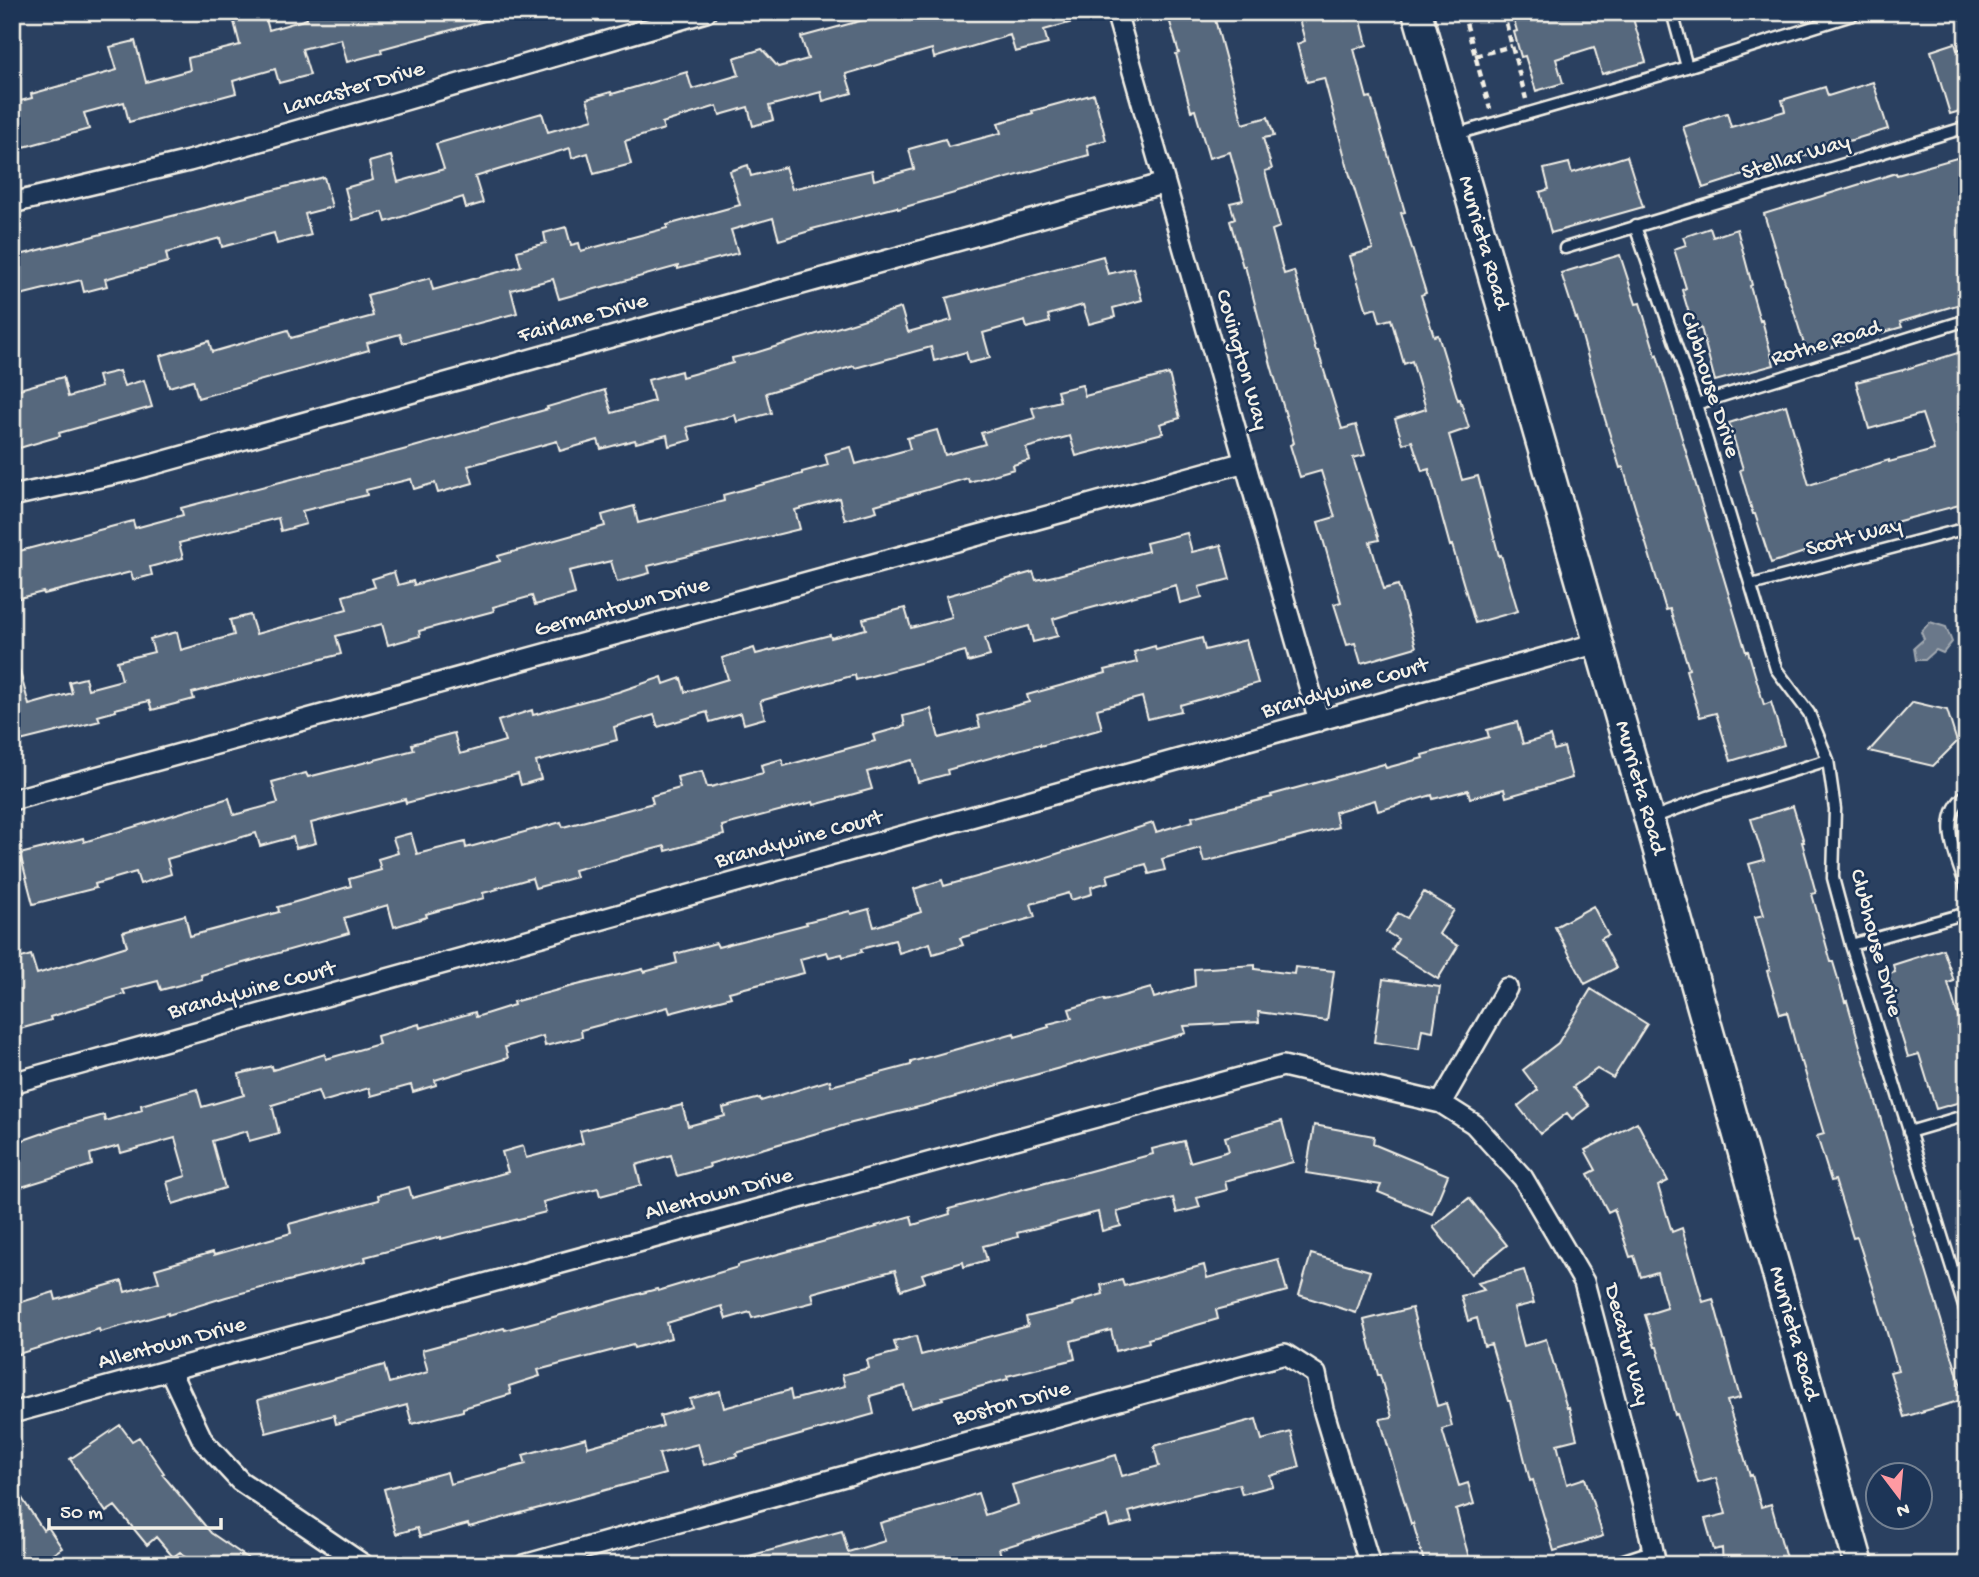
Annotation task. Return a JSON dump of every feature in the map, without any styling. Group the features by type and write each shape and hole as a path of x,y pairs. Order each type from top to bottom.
{"main road":[{"name":"Murrieta Road","path":"1417,12 1859,1565"}],"street":[{"name":"Lancaster Drive","path":"12,203 201,157 706,12"},
{"name":"Covington Way","path":"1116,12 1320,721"},
{"name":"Fairlane Drive","path":"12,496 133,470 1165,183"},
{"name":"Germantown Drive","path":"12,800 1245,463"},
{"name":"Brandywine Court","path":"12,1083 1598,643"},
{"path":"1441,1103 1507,988"},
{"name":"Allentown Drive","path":"12,1413 1283,1066 1441,1103"},
{"name":"Decatur Way","path":"1441,1103 1474,1124 1523,1178 1584,1282 1655,1560"},
{"name":"Boston Drive","path":"524,1565 1285,1354 1316,1374 1323,1409 1370,1565"},
{"path":"170,1371 203,1441 240,1481 364,1565"},
{"path":"1623,1565 1655,1560"}],"lane":[{"path":"1672,12 1687,67"},
{"path":"1453,135 1687,67 1852,15 1854,12"},
{"name":"Stellar Way","path":"1565,248 1967,127"},
{"name":"Clubhouse Drive","path":"1635,226 1696,404 1776,669 1809,713 1828,760 1835,809 1833,878 1851,945 1967,1316"},
{"name":"Rothe Road","path":"1696,404 1967,320"},
{"name":"Scott Way","path":"1751,585 1967,528"},
{"path":"1648,819 1708,797 1828,760"},
{"path":"1967,794 1958,802 1949,823 1952,843 1967,889"},
{"path":"1851,945 1967,913"},
{"path":"1909,1132 1967,1115"}],"path":[{"path":"1463,12 1494,123"},
{"path":"1503,12 1530,113"},
{"path":"1475,56 1512,46"}],"water":[{"path":"1930,622 1946,627 1952,642 1943,653 1936,650 1925,660 1916,660 1914,648 1924,639 1921,632"}],"building":[{"path":"264,12 269,30 307,19 306,12 496,12 496,18 381,49 382,53 347,62 341,39 302,49 310,75 279,83 275,69 233,81 236,93 129,122 124,102 84,113 89,129 24,147 12,103 32,98 31,94 117,70 110,47 135,41 146,82 190,70 188,58 240,45 233,18"},
{"path":"893,12 1086,12 1087,18 1044,30 1048,44 1015,52 1010,35 934,58 932,49 846,74 852,93 823,101 821,92 769,106 773,120 753,126 748,107 720,115 717,106 662,123 664,129 625,141 631,164 594,174 588,153 572,158 570,148 475,177 483,203 466,208 463,197 386,222 383,212 353,220 345,188 373,180 369,162 391,156 398,182 444,169 436,144 542,113 548,132 593,119 587,99 687,72 692,89 739,75 734,58 762,49 778,67 808,59 801,37"},
{"path":"1167,12 1213,12 1243,124 1268,117 1274,136 1263,138 1272,169 1265,171 1280,227 1272,230 1284,274 1294,271 1316,351 1342,429 1356,425 1365,455 1353,458 1379,540 1370,542 1384,589 1398,585 1416,647 1361,663 1355,643 1347,645 1334,604 1341,602 1318,522 1335,517 1321,471 1300,477 1290,445 1294,443 1230,221 1235,219 1230,203 1243,200 1230,152 1209,158 1195,110 1191,111"},
{"path":"1297,12 1343,12 1345,20 1360,16 1367,45 1354,49 1367,98 1371,97 1405,212 1401,213 1426,293 1421,295 1434,336 1438,335 1469,428 1449,435 1462,480 1478,476 1499,556 1501,555 1518,611 1475,623 1429,469 1422,471 1412,441 1403,444 1395,419 1426,409 1412,361 1404,364 1391,319 1380,322 1376,308 1367,311 1350,256 1373,249 1324,78 1307,82 1297,44 1305,41"},
{"path":"1545,12 1631,12 1646,62 1602,74 1594,47 1556,59 1563,83 1536,91 1525,56 1521,57 1514,21"},
{"path":"1955,43 1957,50 1967,47 1967,109 1950,114 1931,51"},
{"path":"1873,82 1888,129 1703,188 1683,127 1727,113 1731,127 1785,111 1782,100 1825,87 1828,96"},
{"path":"1094,94 1106,140 1087,145 1089,155 779,240 773,218 731,230 738,253 678,269 678,266 559,299 553,279 511,290 517,313 403,343 400,334 367,343 369,350 198,398 193,380 169,387 160,356 209,341 212,352 288,330 291,338 373,316 367,295 430,278 433,290 521,266 517,251 546,243 544,233 566,227 571,245 579,243 581,251 740,205 730,171 748,165 751,176 785,167 792,189 872,170 874,180 914,169 909,149 945,139 948,147 1001,133 998,123"},
{"path":"1967,155 1967,302 1900,322 1902,327 1807,354 1764,214 1896,173 1897,175"},
{"path":"1627,156 1643,207 1551,233 1540,192 1549,189 1544,169 1569,163 1572,173"},
{"path":"324,177 332,207 305,214 311,235 277,244 274,233 222,247 220,238 166,253 168,262 105,279 107,286 84,292 81,280 12,297 12,257"},
{"path":"1710,228 1713,237 1737,229 1752,285 1750,286 1774,365 1715,381 1701,328 1694,330 1682,290 1686,288 1674,249 1686,245 1683,237"},
{"path":"1620,255 1636,304 1640,303 1657,355 1746,652 1748,651 1764,705 1771,702 1784,745 1731,761 1716,713 1700,717 1686,670 1689,669 1670,609 1666,610 1623,467 1620,468 1577,318 1561,273"},
{"path":"1103,256 1108,274 1133,268 1142,300 1113,308 1115,317 1089,324 1083,305 1048,315 1050,322 1027,328 1025,321 983,333 990,358 969,363 966,352 934,361 931,347 855,368 854,366 766,393 771,413 737,422 735,415 687,427 691,440 669,446 667,435 601,449 598,440 560,451 557,441 468,466 473,483 438,493 435,483 414,489 411,479 366,490 367,495 302,511 306,524 281,531 278,518 179,543 183,558 150,567 152,575 133,580 131,572 12,600 12,553 133,521 135,528 183,515 181,508 403,450 605,390 612,413 654,401 648,380 681,371 682,377 733,363 732,358 901,308 908,332 952,320 946,298"},
{"path":"1967,350 1967,503 1899,521 1771,563 1753,514 1729,423 1786,405 1809,485 1889,460 1934,450 1922,414 1869,429 1856,382"},
{"path":"119,371 124,386 144,380 152,407 59,433 60,436 16,449 12,436 12,391 63,377 68,397 101,387 98,376"},
{"path":"1169,374 1180,418 1160,424 1163,433 1076,456 1070,436 1026,448 1030,460 1013,465 1014,469 969,482 968,478 875,505 877,511 845,520 839,498 795,510 800,529 648,566 650,573 617,582 611,561 569,571 575,594 535,605 532,596 493,607 494,611 419,631 420,636 388,645 382,624 336,636 341,654 192,693 194,699 152,710 149,701 115,709 116,711 98,716 100,721 12,743 12,666 18,665 29,705 72,693 69,682 85,678 88,689 122,680 117,661 154,652 150,639 177,632 181,650 234,635 230,620 250,615 256,634 347,609 343,596 375,587 372,579 394,572 398,585 413,581 414,585 500,561 498,556 605,526 602,515 634,506 638,523 724,501 723,495 828,465 825,454 851,447 856,464 910,449 907,438 937,430 945,455 985,444 981,433 1035,418 1032,408 1060,401 1057,391 1082,385 1085,396"},
{"path":"1187,533 1192,552 1221,545 1230,579 1199,587 1202,597 1180,603 1176,585 1069,614 1053,619 1058,636 1033,642 1029,626 985,638 990,656 968,662 965,651 856,680 855,675 760,701 765,718 744,724 741,713 710,722 707,712 658,727 654,715 614,727 617,740 536,762 541,779 521,785 518,774 406,803 405,799 311,823 316,843 296,848 293,837 260,846 256,833 167,859 171,874 140,884 136,872 95,884 96,888 33,904 20,854 83,838 84,842 229,798 234,815 278,803 272,782 306,773 308,777 414,750 412,744 454,733 460,754 505,741 498,721 532,710 533,715 662,677 664,684 681,678 685,692 728,679 722,658 754,648 756,654 830,635 831,638 866,629 863,619 905,608 911,628 952,617 946,596 1033,572 1036,580 1058,575 1148,551 1146,543"},
{"path":"1202,638 1205,650 1246,640 1258,683 1180,705 1181,711 1148,719 1142,697 1097,709 1102,729 947,770 948,774 918,782 912,760 867,772 872,789 722,826 724,835 666,851 665,846 574,870 576,877 535,888 532,878 497,888 483,893 484,898 426,914 427,917 394,927 388,905 344,918 349,933 201,975 202,979 161,990 158,981 123,990 125,994 20,1029 12,1005 12,961 31,955 37,974 127,946 123,932 185,915 190,936 279,912 278,907 351,886 349,879 381,870 378,859 398,853 393,838 411,833 417,854 465,842 466,848 561,822 563,827 653,803 651,796 680,788 677,777 702,771 707,787 711,787 763,773 761,765 782,759 784,766 875,741 873,735 905,726 903,716 931,709 939,738 980,727 977,716 1029,702 1027,695 1137,662 1134,652 1155,646 1156,650"},
{"path":"1913,702 1947,710 1957,742 1933,766 1869,751"},
{"path":"1517,722 1523,744 1550,736 1554,750 1564,747 1572,778 1506,797 1504,789 1470,798 1468,790 1433,799 1432,795 1378,811 1375,800 1335,812 1338,827 1204,862 1200,848 1162,859 1165,870 1149,874 1146,864 1107,875 1109,882 1091,887 1092,894 1071,900 1069,893 1031,904 1035,917 960,938 963,945 933,954 930,943 899,953 895,940 843,957 842,954 829,957 827,952 800,959 804,973 729,992 731,997 670,1013 668,1007 581,1030 582,1037 545,1046 543,1036 505,1047 508,1058 435,1080 436,1085 413,1092 411,1085 371,1096 369,1088 322,1102 318,1091 272,1105 279,1133 249,1141 247,1131 212,1141 225,1188 173,1204 167,1182 186,1176 175,1138 121,1153 119,1146 90,1154 92,1165 12,1190 12,1144 61,1127 104,1115 105,1121 142,1110 141,1105 197,1089 202,1107 244,1095 239,1074 272,1066 273,1070 325,1054 326,1059 379,1044 377,1036 419,1024 420,1028 475,1012 476,1017 514,1005 513,1002 677,963 675,954 716,943 718,947 807,924 806,922 869,909 874,927 921,912 914,889 942,880 944,886 1041,859 1153,823 1156,832 1193,821 1192,817 1272,797 1271,795 1384,764 1386,768 1423,758 1422,755 1489,737 1487,730"},
{"path":"1793,806 1816,893 1812,894 1831,962 1845,1002 1847,1001 1965,1399 1904,1417 1890,1372 1898,1370 1876,1296 1857,1237 1853,1238 1835,1180 1831,1181 1817,1136 1824,1134 1787,1012 1780,1014 1755,917 1764,915 1749,864 1764,860 1751,819"},
{"path":"1424,892 1454,910 1439,934 1458,946 1438,979 1392,950 1398,939 1386,932 1398,913 1407,918"},
{"path":"1593,906 1608,935 1601,939 1616,968 1585,984 1555,927"},
{"path":"1943,949 1954,981 1948,983 1967,1046 1967,1100 1936,1109 1919,1054 1908,1057 1883,976 1895,972 1893,965"},
{"path":"1255,965 1255,969 1294,974 1295,967 1334,971 1327,1021 1258,1012 1259,1022 1184,1026 1186,1033 852,1123 709,1164 710,1167 677,1176 671,1155 636,1165 641,1185 600,1196 598,1188 543,1202 546,1212 365,1257 366,1261 226,1297 168,1315 100,1332 99,1329 12,1356 12,1305 54,1292 56,1300 122,1281 125,1292 159,1282 155,1269 291,1233 289,1224 379,1200 378,1195 409,1187 412,1198 508,1172 502,1152 523,1146 526,1158 583,1143 580,1131 682,1105 688,1126 725,1116 723,1108 760,1098 761,1101 830,1080 831,1086 1014,1033 1015,1037 1049,1027 1048,1024 1072,1018 1069,1009 1104,999 1105,1001 1151,988 1154,998 1195,986 1194,969"},
{"path":"1383,979 1440,987 1433,1031 1422,1029 1419,1049 1374,1042"},
{"path":"1591,989 1647,1024 1613,1078 1597,1069 1573,1087 1589,1106 1572,1119 1567,1113 1540,1134 1518,1106 1538,1090 1523,1070 1558,1043"},
{"path":"1282,1121 1293,1162 1225,1181 1227,1190 1197,1198 1200,1207 1177,1213 1173,1198 1117,1212 1121,1226 1102,1231 1098,1212 1017,1233 1018,1237 983,1246 987,1260 964,1267 963,1262 922,1274 925,1282 901,1290 895,1270 812,1293 814,1302 752,1318 750,1312 726,1319 722,1306 667,1323 671,1338 538,1370 540,1376 509,1386 511,1394 463,1408 463,1411 412,1424 407,1405 336,1424 334,1415 266,1433 258,1400 384,1365 389,1383 428,1372 422,1350 657,1289 658,1291 738,1265 911,1216 913,1225 950,1214 949,1209 1153,1154 1152,1149 1184,1141 1190,1162 1229,1151 1225,1137"},
{"path":"1637,1122 1668,1181 1658,1186 1672,1232 1682,1228 1703,1302 1713,1299 1740,1398 1727,1401 1761,1507 1771,1504 1788,1565 1723,1565 1722,1548 1714,1550 1705,1519 1726,1514 1716,1478 1698,1483 1645,1315 1667,1308 1657,1272 1641,1277 1634,1256 1630,1257 1614,1209 1608,1212 1588,1174 1596,1170 1585,1150"},
{"path":"1314,1125 1374,1136 1373,1144 1448,1175 1432,1214 1378,1192 1381,1185 1306,1173"},
{"path":"1469,1198 1507,1245 1471,1274 1433,1227"},
{"path":"1311,1254 1370,1271 1356,1313 1299,1295"},
{"path":"1278,1259 1287,1291 1216,1310 1218,1319 1148,1339 1149,1342 1116,1351 1111,1330 1071,1341 1075,1359 1007,1376 1008,1379 942,1397 943,1399 911,1408 905,1386 870,1396 874,1414 736,1453 737,1456 704,1465 698,1444 659,1454 665,1474 469,1527 468,1524 420,1537 417,1528 396,1534 384,1489 447,1472 450,1484 526,1464 523,1455 586,1438 588,1447 663,1426 660,1416 692,1407 690,1399 720,1391 724,1408 790,1390 792,1400 845,1386 842,1375 869,1368 867,1360 897,1352 894,1342 916,1336 921,1355 1028,1326 1026,1317 1103,1294 1101,1285 1122,1280 1124,1286 1204,1265 1207,1278"},
{"path":"1524,1270 1534,1303 1514,1308 1524,1346 1546,1339 1577,1439 1557,1444 1567,1484 1585,1478 1603,1536 1554,1551 1533,1480 1530,1481 1510,1401 1491,1344 1484,1346 1477,1318 1468,1321 1461,1296 1484,1290 1478,1283"},
{"path":"1412,1308 1437,1406 1446,1403 1452,1426 1442,1429 1459,1486 1468,1483 1474,1504 1456,1510 1471,1565 1425,1565 1380,1419 1392,1417 1364,1320"},
{"path":"1256,1419 1262,1440 1291,1432 1300,1467 1270,1476 1273,1486 1242,1494 1239,1484 1168,1501 1129,1512 1132,1522 1110,1527 1107,1516 999,1549 1002,1558 979,1565 973,1565 970,1556 937,1565 739,1565 738,1559 842,1531 848,1552 885,1541 880,1523 978,1493 985,1515 1018,1504 1012,1485 1116,1455 1122,1476 1159,1466 1154,1446"},
{"path":"120,1425 132,1441 139,1437 164,1473 162,1474 211,1533 258,1565 199,1565 180,1552 173,1557 156,1537 147,1545 115,1506 106,1512 70,1459"},
{"path":"12,1483 43,1530 48,1527 62,1548 50,1556 55,1565 12,1565"}]}
